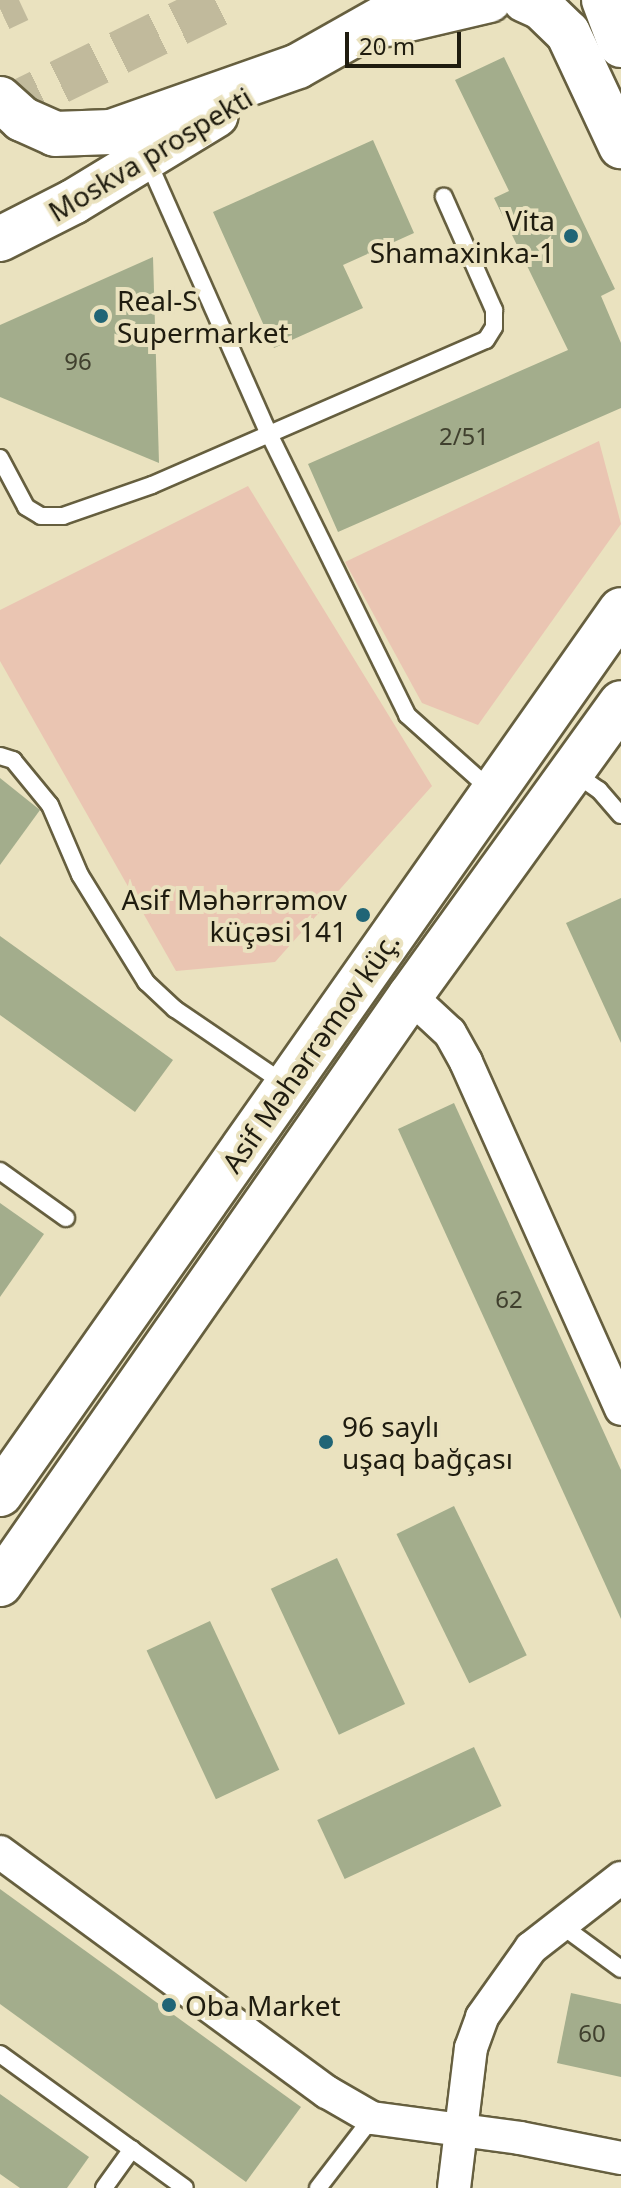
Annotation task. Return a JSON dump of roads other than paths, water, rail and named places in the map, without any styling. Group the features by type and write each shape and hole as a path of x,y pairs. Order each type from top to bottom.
{"main road":[{"path":"0,99 22,119 55,134 86,135 136,123 298,66 373,28 415,0"},
{"path":"373,28 489,0"},
{"path":"525,0 541,7 568,33 621,146"},
{"path":"604,0 621,45"},
{"name":"Moskva prospekti","path":"0,239 147,157 298,66"},
{"name":"Asif Məhərrəmov küç.","path":"0,1494 621,610"},
{"name":"Asif Məhərrəmov küç.","path":"0,1584 410,996 621,703"}],"street":[{"path":"410,996 450,1033 466,1062 621,1409"},
{"path":"0,1852 327,2092 372,2118 520,2138 621,2158"},
{"path":"454,2188 458,2132 482,2017 531,1948 621,1878"}],"lane":[{"path":"147,157 269,434 407,715 492,791"},
{"path":"0,458 26,507 41,516 63,516 152,485 486,340 494,327 494,310 444,197"},
{"path":"0,756 13,760 50,805 80,875 146,982 175,1009 286,1085"},
{"path":"571,771 599,790 621,815"},
{"path":"0,1171 66,1218"},
{"path":"561,1925 621,1969"},
{"path":"0,2054 185,2188"},
{"path":"318,2188 372,2118"},
{"path":"104,2188 132,2149"}],"tunnel":[{"path":"0,9 19,0"},
{"path":"0,111 227,0"}],"place":[{"name":"Vita Shamaxinka-1","path":"571,236"},
{"name":"Real-S Supermarket","path":"101,316"},
{"name":"Asif Məhərrəmov küçəsi 141","path":"363,915"},
{"name":"96 saylı uşaq bağçası","path":"326,1442"},
{"name":"Oba Market","path":"169,2005"}]}
